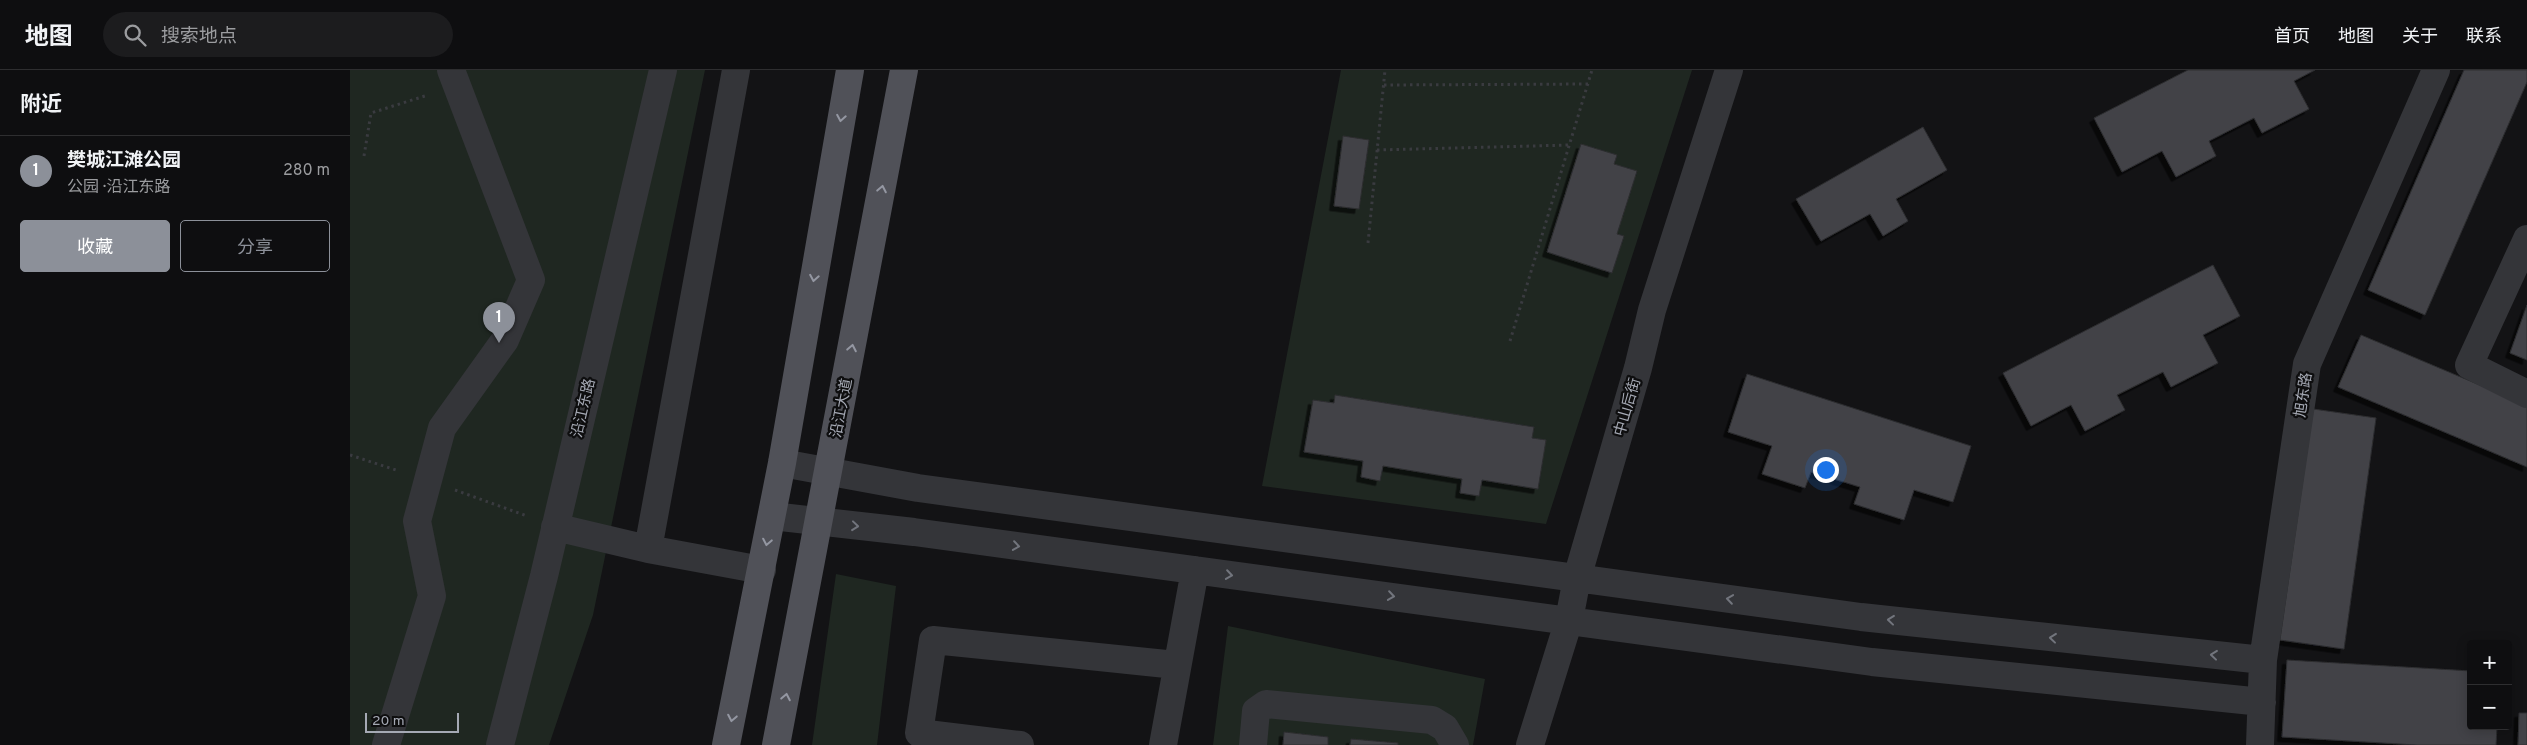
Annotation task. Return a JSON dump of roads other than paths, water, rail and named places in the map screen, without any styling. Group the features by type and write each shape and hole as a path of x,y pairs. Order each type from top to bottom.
{"main road":[{"path":"726,745 782,463 850,70"},
{"name":"沿江大道","path":"776,745 820,522 904,70"}],"street":[{"name":"沿江东路","path":"500,745 555,527 663,70"},
{"path":"648,549 736,70"},
{"name":"中山后街","path":"1530,745 1569,620 1577,578 1638,368 1652,310 1729,70"},
{"name":"旭东路","path":"2260,745 2263,660 2307,364 2436,70"},
{"path":"386,745 432,596 417,521 442,428 505,340 531,280 454,78"},
{"path":"2527,239 2469,365 2527,394"},
{"path":"782,463 829,470 918,488 1861,617 2263,660"},
{"path":"772,516 914,532 1872,662 2262,702"},
{"path":"555,527 648,549 762,570"},
{"path":"1163,745 1176,665 1195,570"},
{"path":"1020,745 919,733 933,640 1176,665"},
{"path":"1253,745 1256,711 1266,704 1432,720 1445,728 1455,745"}],"place":[{"name":"樊城江滩公园","path":"499,343"}]}
